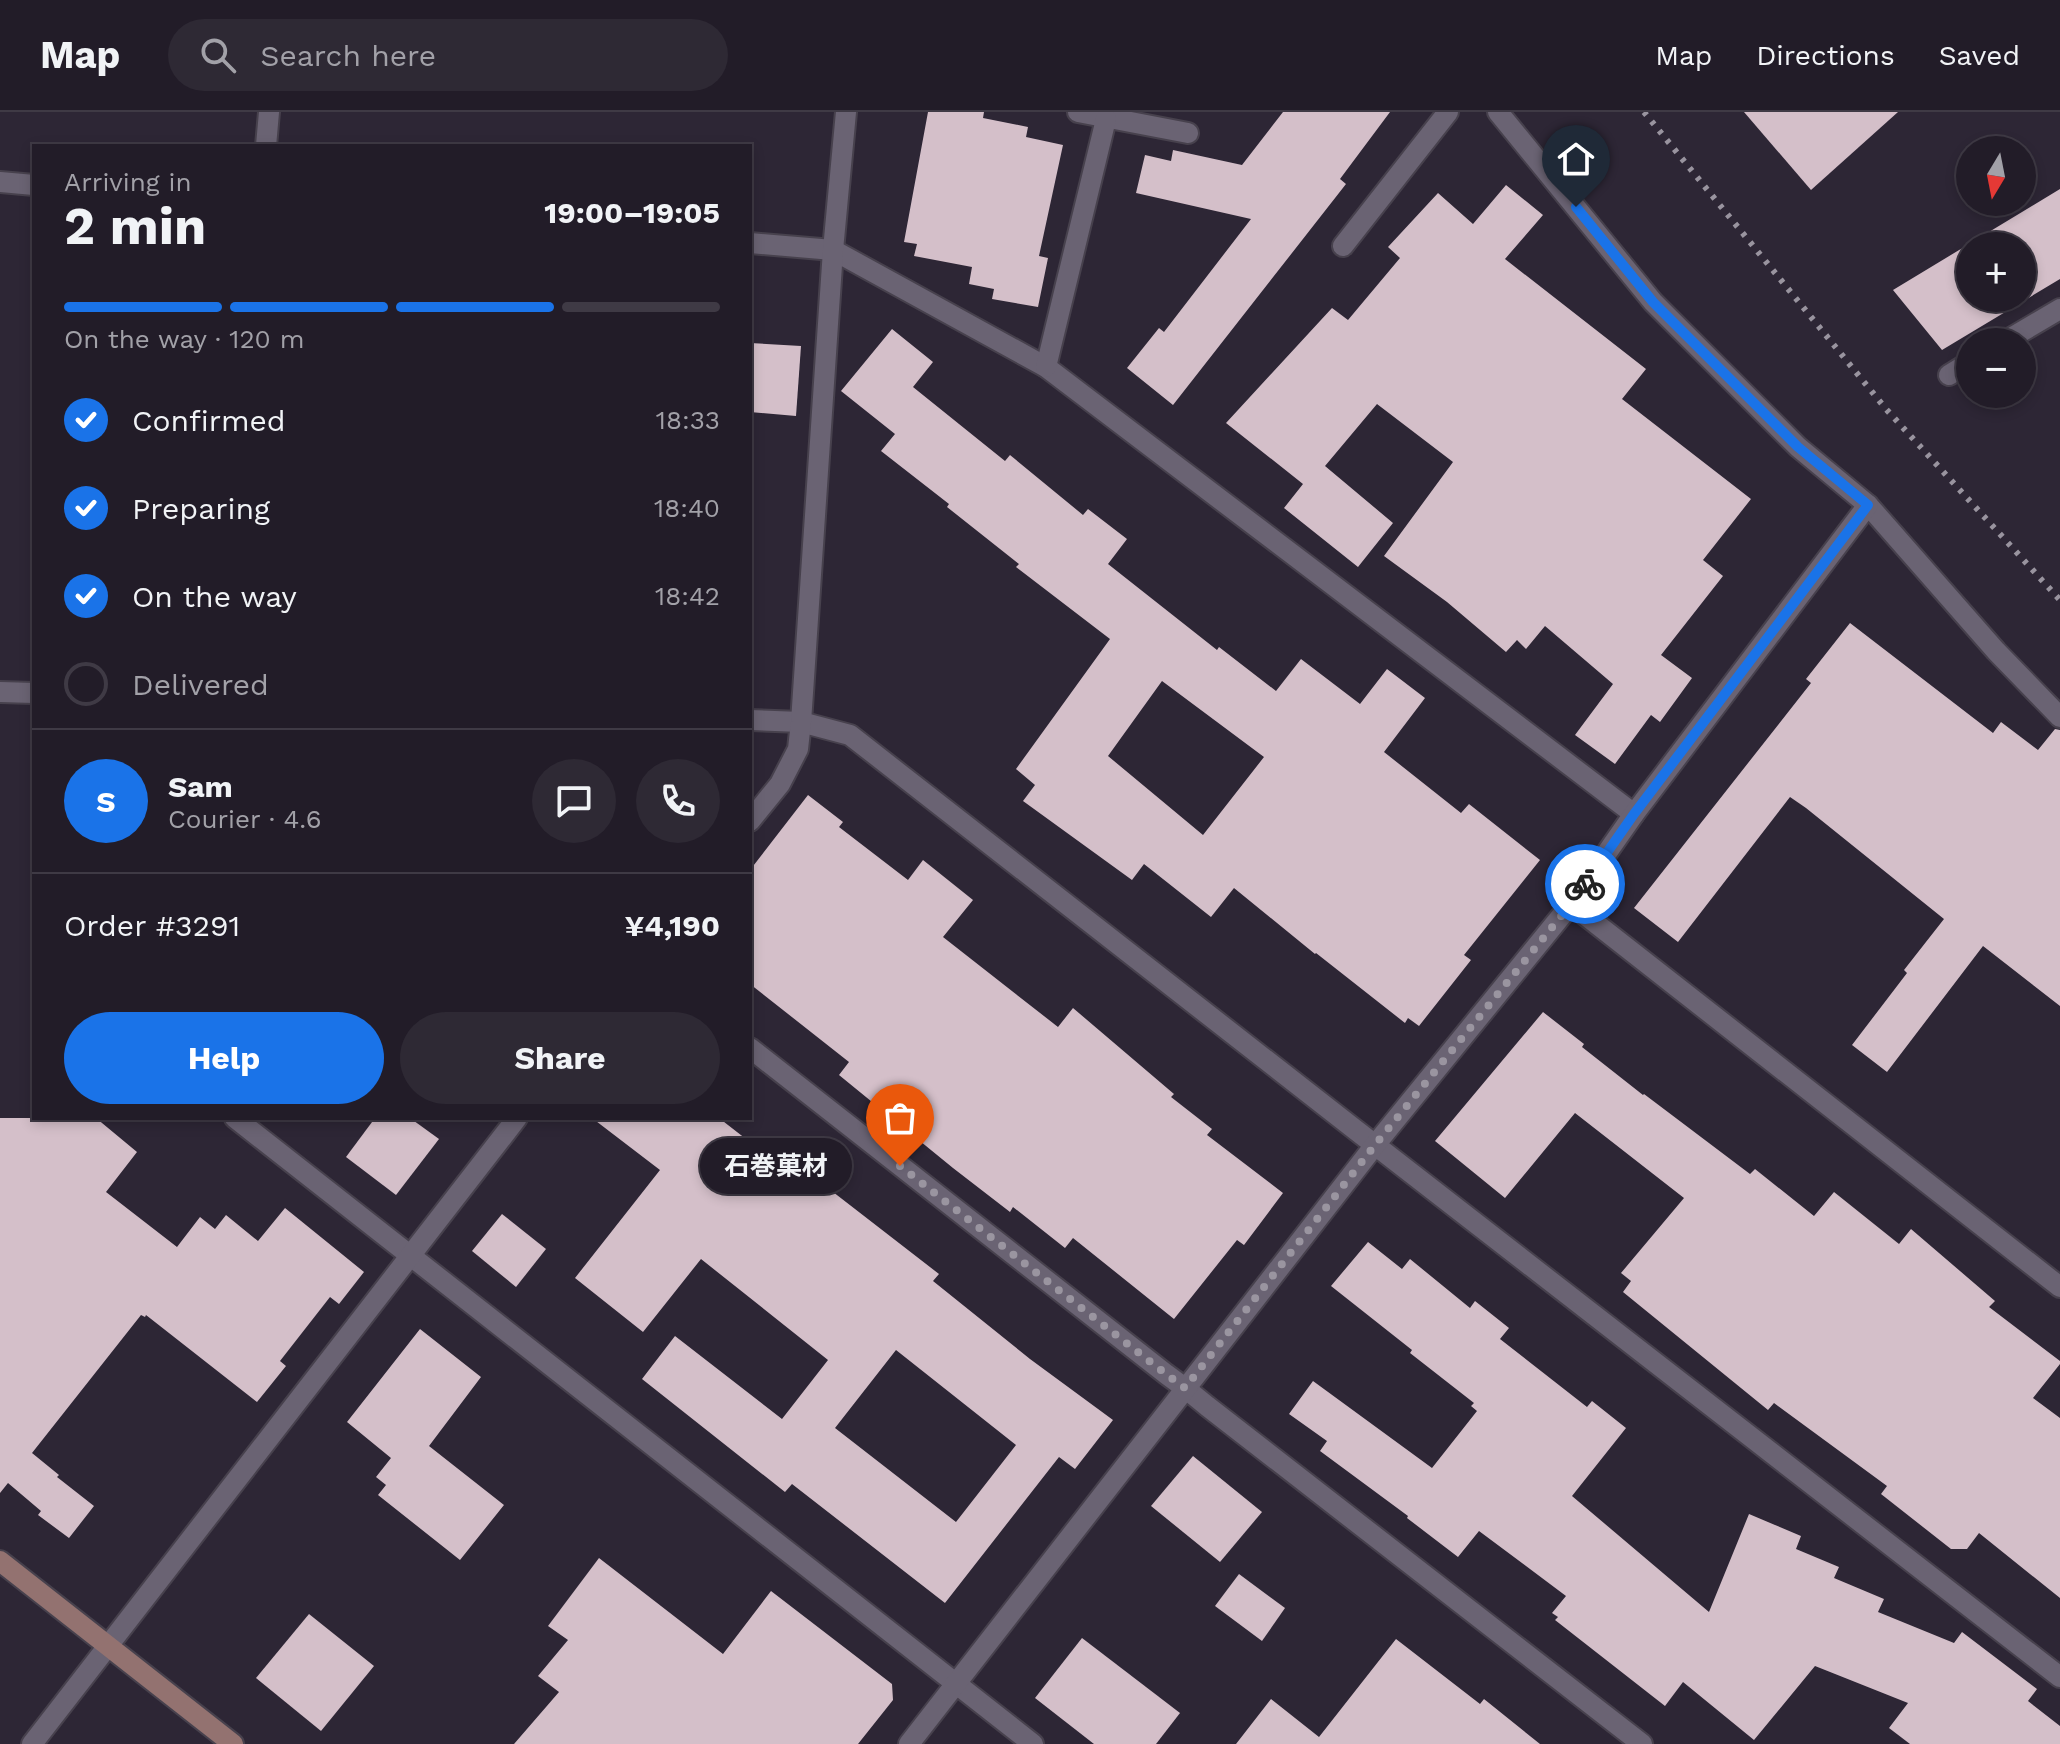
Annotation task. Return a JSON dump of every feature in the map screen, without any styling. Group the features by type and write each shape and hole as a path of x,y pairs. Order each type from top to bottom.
{"street":[{"path":"266,144 269,112"},
{"path":"752,819 780,784 798,749 833,250 846,112"},
{"path":"1078,112 1188,133"},
{"path":"1343,246 1448,112"},
{"path":"1498,112 1653,302 1798,447 1868,505 1996,651 2060,717"},
{"path":"1046,367 1106,119"},
{"path":"0,182 32,185"},
{"path":"752,243 833,250 1046,367 1634,814"},
{"path":"2028,328 2060,309"},
{"path":"1949,375 1956,371"},
{"path":"909,1744 1375,1145 1571,904 1634,814 1868,505"},
{"path":"0,692 32,693"},
{"path":"752,720 801,722 850,735 2060,1677"},
{"path":"1571,904 2060,1287"},
{"path":"752,1050 1642,1744"},
{"path":"238,1120 1033,1744"},
{"path":"32,1744 515,1120"},
{"path":"0,1561 233,1744"}],"building":[{"path":"928,112 984,112 983,118 1028,127 1026,137 1063,145 1039,256 1048,258 1038,307 992,299 994,289 969,284 972,267 914,256 917,244 904,242"},
{"path":"1283,112 1390,112 1340,179 1346,184 1173,405 1127,368 1159,328 1164,332 1251,219 1136,193 1145,155 1171,161 1173,150 1242,165"},
{"path":"1744,112 1898,112 1811,190"},
{"path":"1506,185 1543,215 1505,259 1646,369 1622,399 1751,499 1703,560 1723,576 1661,655 1692,678 1660,722 1651,715 1615,764 1575,735 1613,684 1545,626 1526,649 1517,640 1506,652 1447,602 1384,556 1453,462 1377,404 1325,466 1393,523 1358,567 1284,508 1303,484 1226,423 1332,308 1348,320 1400,258 1388,247 1438,193 1473,224"},
{"path":"2060,189 2060,279 2036,293 2036,232 1989,232 2015,216 2036,216 2036,204"},
{"path":"1956,252 1956,312 2005,312 1979,328 1956,328 1956,342 1942,350 1893,290"},
{"path":"892,329 933,362 913,387 1005,461 1010,455 1083,515 1088,509 1127,539 1108,564 1217,650 1219,647 1276,691 1301,659 1360,704 1387,669 1425,698 1384,752 1461,813 1469,804 1540,860 1464,955 1471,960 1419,1026 1408,1018 1405,1023 1234,888 1211,917 1144,864 1132,880 1023,801 1035,785 1016,769 1110,639 1016,567 1019,564 881,451 895,434 841,391","holes":["1162,681 1264,757 1203,835 1108,756"]},
{"path":"752,343 801,346 796,416 752,412"},
{"path":"1850,623 1993,733 2001,722 2038,750 2055,729 2060,730 2060,1006 1983,946 1887,1072 1852,1045 1944,919 1790,797 1678,942 1634,908 1811,683 1806,679"},
{"path":"808,795 843,822 839,827 908,880 923,860 973,900 943,937 1058,1027 1073,1008 1174,1094 1171,1097 1212,1129 1207,1135 1283,1193 1244,1245 1237,1240 1174,1319 1073,1238 1065,1248 1013,1207 1010,1212 953,1168 839,1075 849,1062 752,986 752,867"},
{"path":"1543,1012 1643,1095 1750,1174 1755,1169 1814,1216 1834,1192 1899,1244 1911,1229 1995,1301 1989,1307 2060,1361 2033,1398 2060,1418 2060,1598 1979,1533 1967,1549 1951,1549 1881,1494 1887,1486 1774,1403 1768,1410 1623,1292 1631,1281 1621,1273 1684,1198 1575,1113 1505,1198 1435,1141"},
{"path":"0,1118 98,1120 137,1152 106,1192 177,1247 200,1217 215,1229 226,1215 258,1241 285,1208 364,1272 339,1304 330,1297 280,1361 286,1366 257,1402 146,1315 141,1315 32,1453 94,1506 69,1538 38,1515 41,1511 8,1483 0,1493"},
{"path":"374,1120 413,1120 439,1139 396,1195 346,1157"},
{"path":"595,1120 722,1120 817,1194 824,1185 939,1274 933,1281 1030,1359 1113,1420 1075,1469 1059,1457 945,1603 792,1484 785,1492 642,1379 675,1336 782,1419 828,1360 701,1259 643,1332 575,1278 660,1170","holes":["896,1350 1016,1445 956,1522 835,1428"]},
{"path":"502,1214 546,1249 516,1287 472,1251"},
{"path":"1368,1242 1402,1269 1410,1259 1470,1308 1475,1301 1509,1328 1500,1339 1587,1407 1592,1401 1626,1428 1572,1496 1709,1612 1749,1514 1801,1536 1796,1549 1839,1567 1834,1578 1884,1599 1878,1612 1954,1643 1962,1632 2037,1689 2028,1701 2060,1726 2060,1744 1910,1744 1889,1728 1908,1703 1815,1666 1754,1740 1683,1682 1665,1706 1555,1620 1558,1617 1552,1613 1566,1596 1479,1531 1458,1557 1320,1451 1327,1441 1289,1414 1313,1381 1432,1468 1477,1411 1471,1406 1474,1403 1331,1286"},
{"path":"420,1329 481,1377 429,1446 504,1505 460,1560 378,1495 386,1485 376,1477 391,1458 347,1422"},
{"path":"1193,1456 1262,1512 1220,1562 1151,1506"},
{"path":"599,1558 723,1654 771,1591 892,1684 893,1700 858,1744 514,1744 559,1692 538,1676 568,1640 548,1626"},
{"path":"1239,1574 1285,1608 1262,1641 1215,1606"},
{"path":"309,1614 374,1666 321,1731 256,1678"},
{"path":"1082,1638 1180,1713 1156,1744 1094,1744 1035,1698"},
{"path":"1396,1639 1480,1704 1484,1699 1540,1744 1236,1744 1271,1699 1319,1737"}],"railway":[{"path":"1644,112 1886,409 2060,600"}],"way so far":[{"path":"900,1166 1185,1388 1585,884"}],"place":[{"name":"石巻菓材","path":"900,1166"}],"route":[{"path":"1576,207 1653,302 1798,447 1868,505 1634,814 1585,884"}]}
